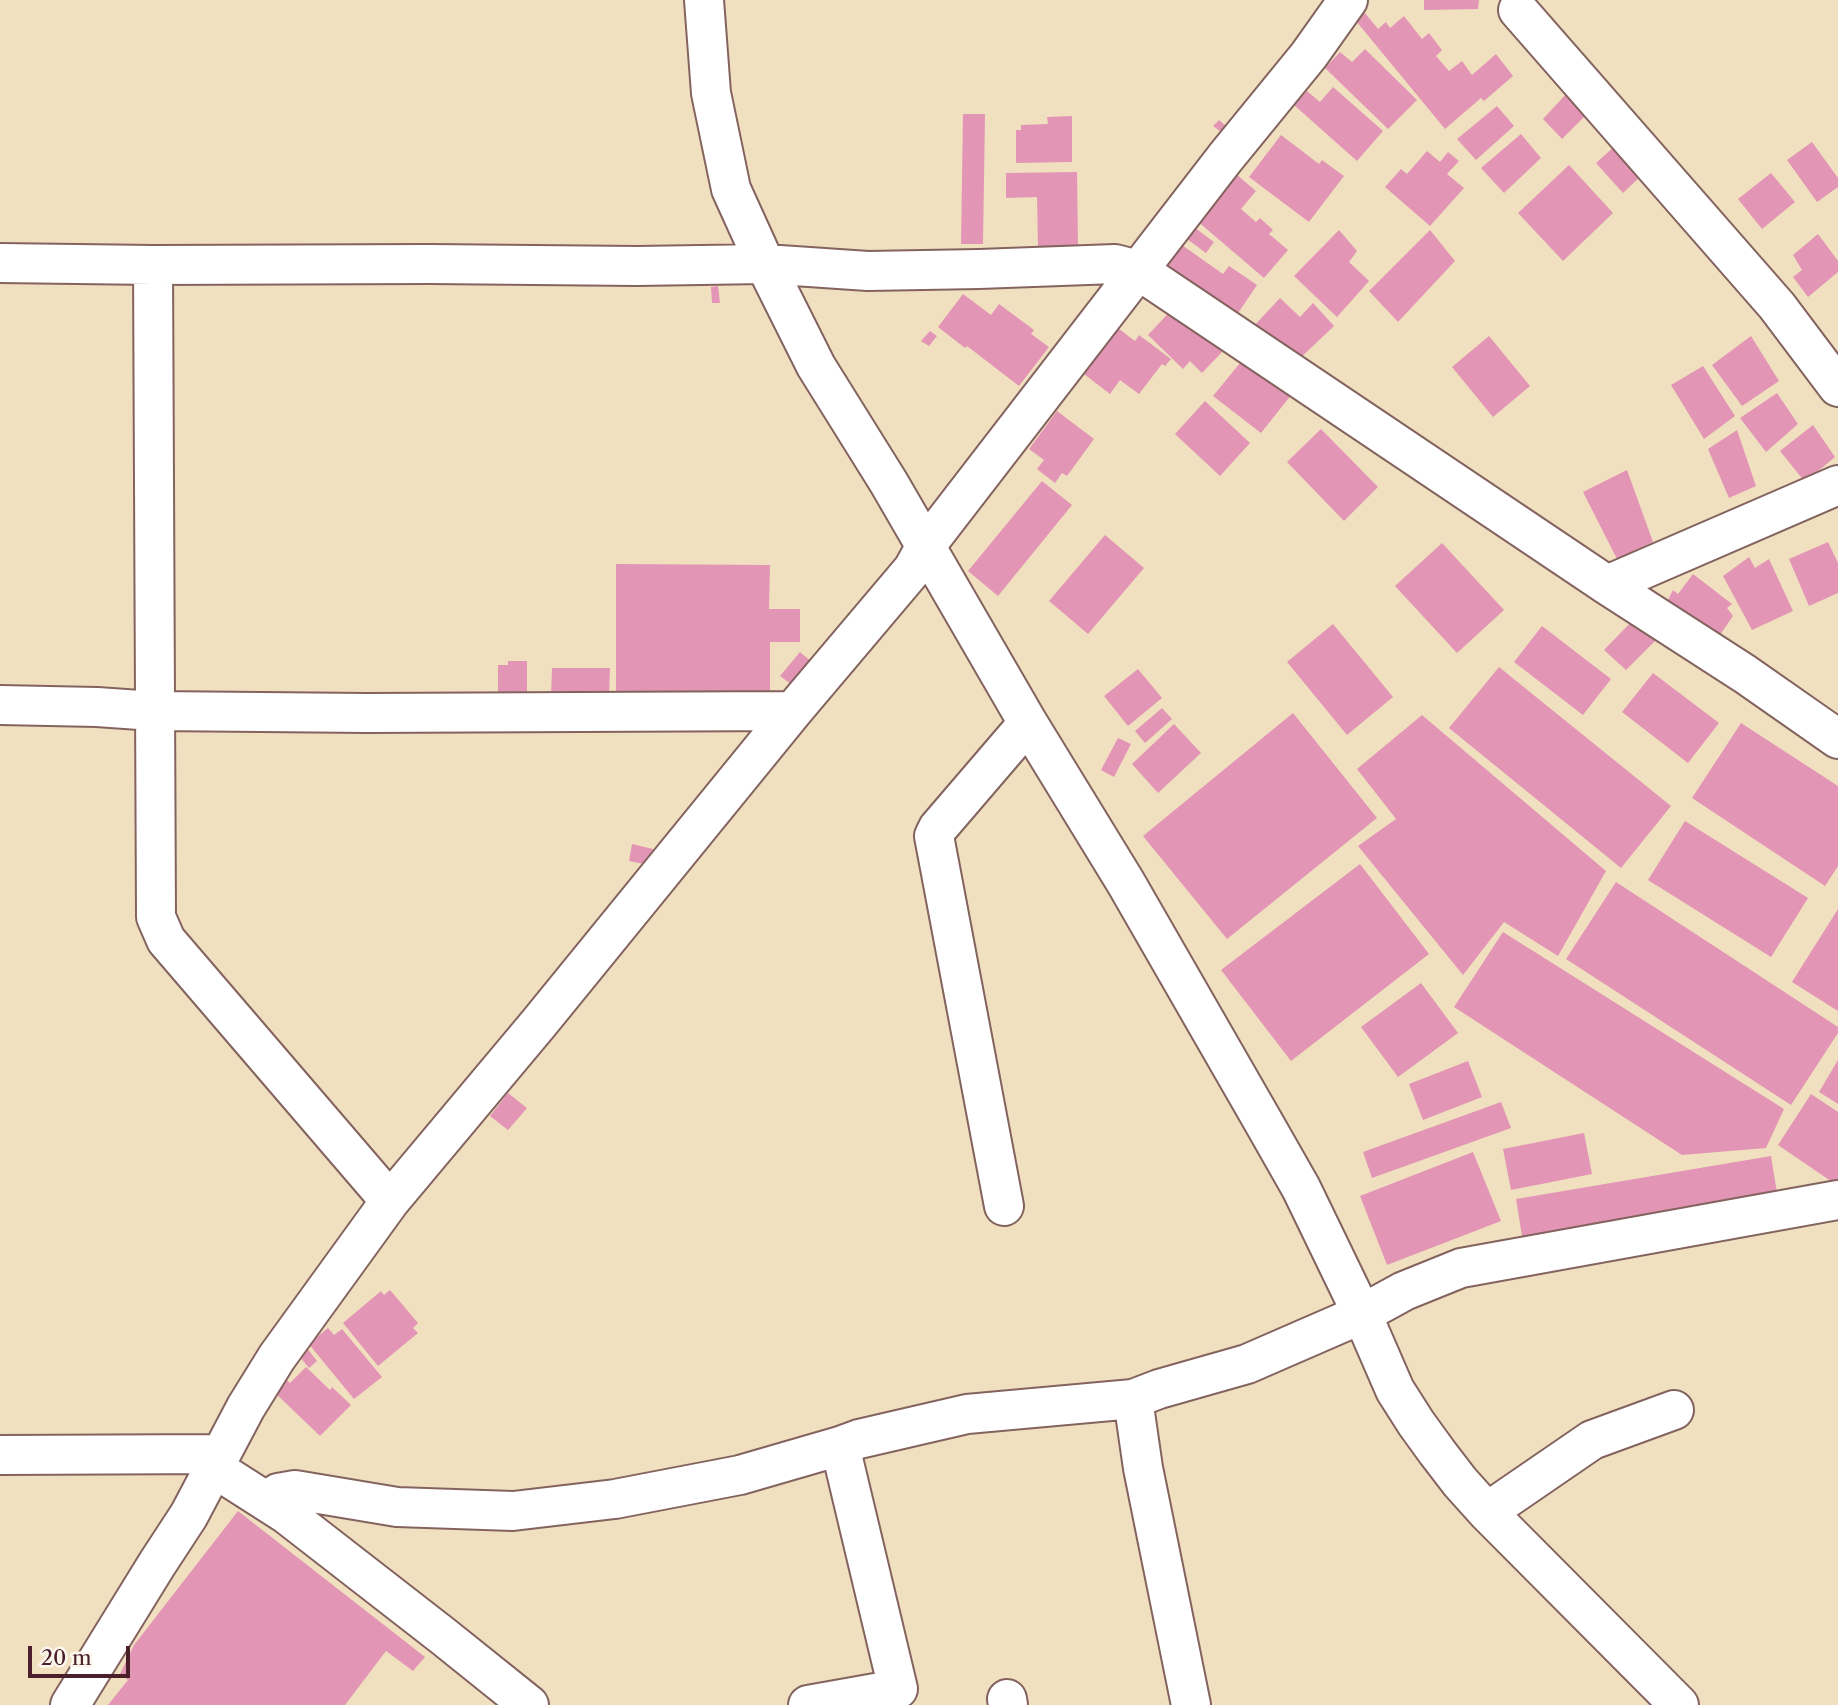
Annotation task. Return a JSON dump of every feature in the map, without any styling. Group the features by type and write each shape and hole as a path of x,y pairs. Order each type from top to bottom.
{"street":[{"path":"704,0 711,93 731,189 765,264 816,366 1126,883 1258,1111 1301,1188 1362,1314 1395,1390 1460,1482 1487,1512 1679,1705"},
{"path":"70,1705 190,1515 246,1407 277,1357 390,1201 540,1023 912,569 925,547 1224,158 1309,55 1348,0"},
{"path":"1518,10 1777,306 1838,387"},
{"path":"0,263 637,266 765,264 868,271 1115,264 1138,270 1608,586 1745,674 1838,739"},
{"path":"152,265 156,917 166,940 390,1201"},
{"path":"1608,586 1838,485"},
{"path":"0,705 154,711 354,713 793,711"},
{"path":"1004,1206 934,836 937,828 1028,723"},
{"path":"267,1501 278,1493 295,1490 397,1507 513,1511 615,1499 740,1475 859,1439 967,1414 1133,1399 1247,1364 1362,1314 1404,1291 1461,1268 1838,1200"},
{"path":"1133,1399 1143,1468 1191,1705"},
{"path":"1487,1512 1592,1440 1674,1410"},
{"path":"808,1705 898,1689 840,1446"},
{"path":"0,1455 217,1461 529,1705"}],"building":[{"path":"1424,0 1479,0 1478,9 1424,10"},
{"path":"1365,13 1378,29 1386,22 1390,28 1404,16 1422,39 1429,33 1442,50 1436,56 1449,71 1462,61 1472,75 1496,54 1513,76 1484,101 1481,98 1445,129 1356,21"},
{"path":"1365,49 1417,100 1388,129 1325,68 1340,52 1352,62"},
{"path":"1333,87 1383,131 1357,161 1294,105 1307,91 1320,102"},
{"path":"1567,93 1586,115 1562,139 1543,119"},
{"path":"1497,106 1514,126 1476,160 1457,139"},
{"path":"963,114 985,114 983,244 961,244"},
{"path":"1072,116 1072,162 1016,163 1016,130 1021,130 1021,125 1048,124 1047,117"},
{"path":"1219,120 1226,126 1221,132 1213,126"},
{"path":"1521,134 1541,158 1504,193 1481,168"},
{"path":"1281,135 1319,164 1322,160 1344,176 1309,222 1249,177"},
{"path":"1812,142 1838,178 1838,187 1817,202 1787,160"},
{"path":"1617,144 1644,173 1623,193 1596,163"},
{"path":"1427,151 1440,162 1448,152 1459,161 1447,174 1464,188 1430,226 1385,187 1401,169 1407,174"},
{"path":"1569,165 1613,213 1563,261 1518,213"},
{"path":"1077,172 1078,248 1038,248 1037,197 1006,198 1006,173"},
{"path":"1771,173 1795,202 1762,229 1738,199"},
{"path":"1236,174 1256,191 1241,209 1256,222 1260,218 1273,230 1269,234 1288,250 1264,278 1196,220"},
{"path":"1191,225 1214,242 1206,253 1183,236"},
{"path":"1339,230 1357,251 1349,262 1369,281 1337,317 1294,276"},
{"path":"1430,230 1455,261 1398,322 1369,291"},
{"path":"1818,234 1838,261 1838,272 1808,297 1793,277 1802,270 1793,255"},
{"path":"1179,243 1223,274 1229,266 1257,285 1232,322 1160,272"},
{"path":"718,286 720,303 712,303 711,287"},
{"path":"963,294 991,315 999,304 1034,330 1031,334 1049,347 1019,386 938,327"},
{"path":"1280,298 1300,317 1313,303 1334,326 1293,365 1253,327"},
{"path":"1175,306 1222,352 1202,373 1190,361 1183,369 1148,335"},
{"path":"1114,325 1135,341 1139,335 1171,359 1165,366 1162,364 1139,394 1120,380 1110,394 1080,371"},
{"path":"930,331 937,336 929,346 921,341"},
{"path":"1489,336 1530,386 1493,417 1452,367"},
{"path":"1751,336 1779,381 1742,406 1712,365"},
{"path":"1245,357 1292,394 1261,433 1213,396"},
{"path":"1703,366 1735,416 1704,439 1671,385"},
{"path":"1777,393 1798,424 1766,452 1740,418"},
{"path":"1205,401 1250,443 1220,476 1175,434"},
{"path":"1057,411 1094,439 1067,476 1062,473 1055,483 1037,469 1044,460 1029,449"},
{"path":"1813,425 1835,457 1805,482 1780,451"},
{"path":"1321,429 1378,487 1344,521 1287,462"},
{"path":"1737,430 1756,486 1729,498 1708,449"},
{"path":"1627,470 1653,542 1617,559 1583,492"},
{"path":"1042,481 1072,505 998,596 968,571"},
{"path":"1105,535 1144,568 1088,634 1049,601"},
{"path":"1828,542 1838,563 1838,593 1809,606 1789,559"},
{"path":"1442,543 1504,610 1457,653 1395,586"},
{"path":"1749,557 1755,568 1769,559 1793,611 1752,630 1723,576"},
{"path":"616,564 770,565 769,609 800,609 800,642 770,642 770,698 616,698"},
{"path":"1693,574 1732,604 1727,608 1733,616 1713,645 1665,606 1673,590 1678,594"},
{"path":"1636,617 1658,638 1626,670 1604,650"},
{"path":"1333,624 1393,697 1347,735 1287,662"},
{"path":"1542,626 1611,679 1583,715 1514,662"},
{"path":"800,652 813,663 795,687 780,676"},
{"path":"508,661 527,661 527,697 498,697 498,665 508,665"},
{"path":"1499,667 1671,806 1621,868 1449,728"},
{"path":"552,668 610,668 609,697 551,696"},
{"path":"1138,669 1162,698 1128,726 1104,696"},
{"path":"1653,673 1719,723 1688,763 1622,712"},
{"path":"1162,708 1172,719 1145,743 1135,731"},
{"path":"1293,713 1377,818 1227,939 1143,836"},
{"path":"1422,715 1606,871 1558,956 1504,922 1463,975 1358,846 1396,819 1357,769"},
{"path":"1741,723 1838,786 1838,866 1825,886 1692,798"},
{"path":"1174,724 1201,753 1158,793 1132,764"},
{"path":"1118,738 1131,744 1114,777 1101,770"},
{"path":"1685,821 1808,898 1771,957 1648,880"},
{"path":"632,844 653,849 649,865 629,861"},
{"path":"1360,864 1429,954 1291,1061 1221,970"},
{"path":"1616,882 1838,1027 1838,1033 1791,1105 1566,959"},
{"path":"1838,909 1838,1011 1792,982"},
{"path":"1503,932 1784,1109 1766,1148 1682,1155 1454,1007"},
{"path":"1421,983 1458,1033 1398,1077 1361,1027"},
{"path":"1838,1060 1838,1104 1819,1092"},
{"path":"1468,1061 1482,1097 1423,1120 1409,1084"},
{"path":"508,1093 527,1108 508,1130 490,1116"},
{"path":"1811,1094 1838,1112 1838,1186 1778,1145"},
{"path":"1501,1102 1511,1128 1372,1178 1363,1152"},
{"path":"1584,1133 1592,1174 1511,1190 1503,1149"},
{"path":"1473,1152 1501,1221 1387,1265 1360,1196"},
{"path":"1771,1156 1778,1199 1523,1242 1516,1199"},
{"path":"390,1290 418,1323 413,1328 418,1333 378,1366 343,1323 381,1291 384,1295"},
{"path":"328,1328 334,1335 342,1329 382,1377 354,1399 303,1337 311,1330 317,1337"},
{"path":"303,1343 317,1361 309,1368 294,1350"},
{"path":"306,1367 351,1405 320,1436 270,1388 282,1375 290,1383"},
{"path":"238,1511 425,1657 413,1671 386,1651 345,1705 108,1705 128,1680 120,1674 134,1645"}]}
